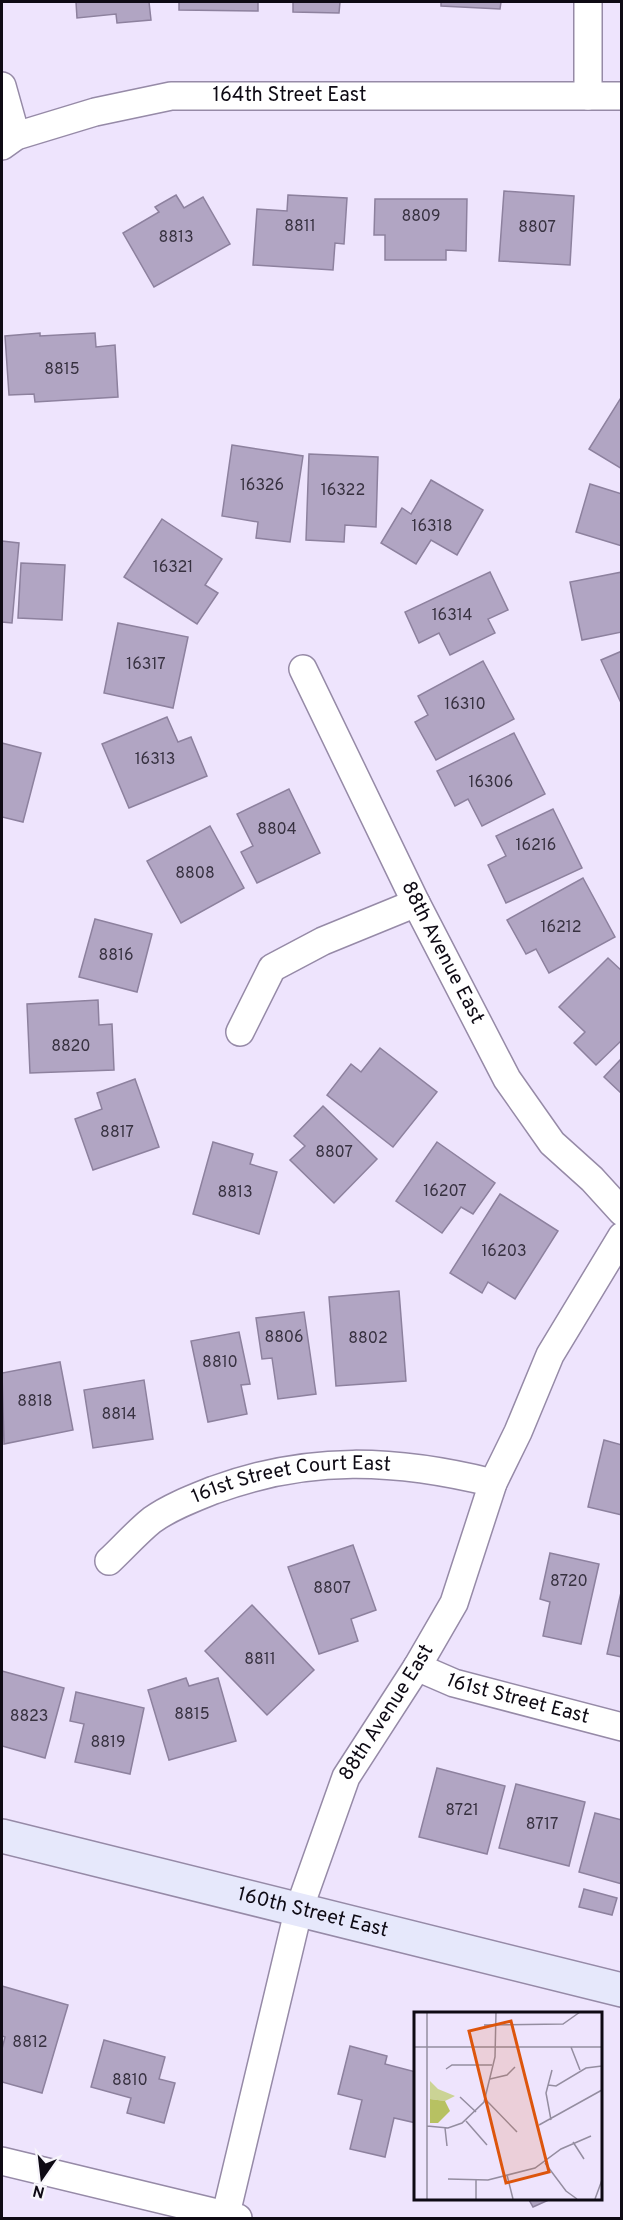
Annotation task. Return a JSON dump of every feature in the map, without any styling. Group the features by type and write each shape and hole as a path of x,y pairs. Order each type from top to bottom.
{"main road":[{"name":"160th Street East","path":"2,1836 298,1912 621,1990"}],"street":[{"path":"588,2 588,96"},
{"name":"164th Street East","path":"2,86 9,141 95,112 171,96 621,96"},
{"name":"88th Avenue East","path":"303,669 416,903 507,1079 552,1143 592,1179 621,1212"},
{"path":"240,1032 272,968 322,941 416,903"},
{"name":"88th Avenue East","path":"230,2218 298,1912 346,1777 417,1667 454,1603 493,1483 518,1432 550,1355 621,1236"},
{"name":"161st Street Court East","path":"109,1561 153,1520 196,1497 245,1479 332,1463 438,1469 493,1483"},
{"name":"161st Street East","path":"417,1667 454,1683 621,1726"},
{"path":"2,2161 230,2218"}],"building":[{"path":"76,2 149,2 151,20 117,23 116,14 77,18"},
{"path":"179,2 258,2 258,11 179,10"},
{"path":"293,2 340,2 339,13 293,12"},
{"path":"441,2 501,2 500,9 441,6"},
{"path":"504,191 574,196 570,265 499,261"},
{"path":"176,195 184,208 203,197 230,244 154,287 123,233 159,212 155,207"},
{"path":"288,195 347,198 344,244 335,243 333,270 253,265 257,209 287,211"},
{"path":"375,199 467,199 466,251 446,250 446,260 385,260 385,235 374,235"},
{"path":"40,333 40,336 95,333 96,347 115,345 118,397 35,402 34,394 9,395 5,336"},
{"path":"622,396 622,469 589,449"},
{"path":"232,445 303,456 290,542 256,538 258,522 222,516"},
{"path":"309,454 378,457 376,527 345,525 344,542 306,540"},
{"path":"431,480 483,510 457,555 431,540 416,564 381,543 402,508 411,514"},
{"path":"590,484 622,494 622,546 576,532"},
{"path":"162,519 222,559 205,585 218,593 197,624 124,577"},
{"path":"2,541 19,543 12,623 2,622"},
{"path":"21,563 65,565 62,620 18,618"},
{"path":"490,572 508,610 488,619 495,633 450,655 439,633 419,643 405,612"},
{"path":"622,572 622,632 582,640 570,582"},
{"path":"118,623 188,637 173,708 104,693"},
{"path":"622,651 622,705 601,660"},
{"path":"483,661 514,719 436,760 415,722 428,715 418,696"},
{"path":"167,717 178,742 191,737 207,776 129,808 102,744"},
{"path":"514,733 545,794 482,826 468,799 455,806 437,771"},
{"path":"2,743 41,753 23,822 2,817"},
{"path":"289,789 320,853 257,883 241,852 253,846 237,814"},
{"path":"553,809 582,868 506,903 488,865 506,856 496,836"},
{"path":"210,826 244,888 181,923 147,861"},
{"path":"583,878 615,937 549,973 536,949 526,954 507,920"},
{"path":"95,919 152,934 137,992 79,977"},
{"path":"608,958 622,971 622,1040 596,1065 574,1043 585,1032 559,1007"},
{"path":"98,1000 99,1025 112,1024 114,1070 30,1073 27,1004"},
{"path":"380,1048 437,1092 393,1147 327,1095 351,1064 361,1072"},
{"path":"622,1058 622,1094 604,1077"},
{"path":"135,1079 159,1147 93,1170 75,1119 102,1109 97,1093"},
{"path":"323,1106 377,1159 334,1203 290,1160 305,1146 294,1136"},
{"path":"213,1142 253,1154 250,1164 277,1172 259,1234 193,1214"},
{"path":"437,1142 495,1183 473,1214 461,1207 442,1233 396,1201"},
{"path":"500,1194 558,1231 515,1299 488,1282 482,1293 450,1273"},
{"path":"399,1291 406,1381 336,1386 329,1297"},
{"path":"304,1312 316,1394 278,1399 272,1358 262,1359 256,1318"},
{"path":"239,1332 250,1384 241,1385 247,1414 208,1422 191,1341"},
{"path":"60,1362 73,1430 4,1444 2,1373"},
{"path":"144,1380 153,1439 93,1448 84,1390"},
{"path":"604,1440 622,1445 622,1515 588,1507"},
{"path":"353,1545 376,1610 351,1619 358,1641 319,1654 288,1567"},
{"path":"550,1553 599,1564 581,1644 543,1636 550,1602 540,1599"},
{"path":"622,1588 622,1657 607,1654"},
{"path":"252,1605 314,1670 267,1715 205,1651"},
{"path":"2,1671 64,1688 45,1758 2,1746"},
{"path":"186,1678 189,1686 218,1678 236,1741 169,1760 148,1690"},
{"path":"76,1692 144,1708 130,1774 75,1762 84,1724 70,1721"},
{"path":"437,1768 505,1786 487,1854 419,1837"},
{"path":"516,1784 585,1802 569,1866 499,1848"},
{"path":"595,1813 622,1820 622,1884 579,1872"},
{"path":"584,1889 617,1898 612,1915 579,1907"},
{"path":"2,1986 68,2005 42,2093 2,2082 2,2049 5,2037 2,2036"},
{"path":"104,2040 165,2057 159,2079 175,2083 164,2123 127,2113 131,2098 91,2087"},
{"path":"350,2046 387,2056 385,2064 414,2071 414,2123 394,2118 385,2157 350,2149 362,2100 338,2094"},
{"path":"529,2199 551,2199 533,2207"}]}
